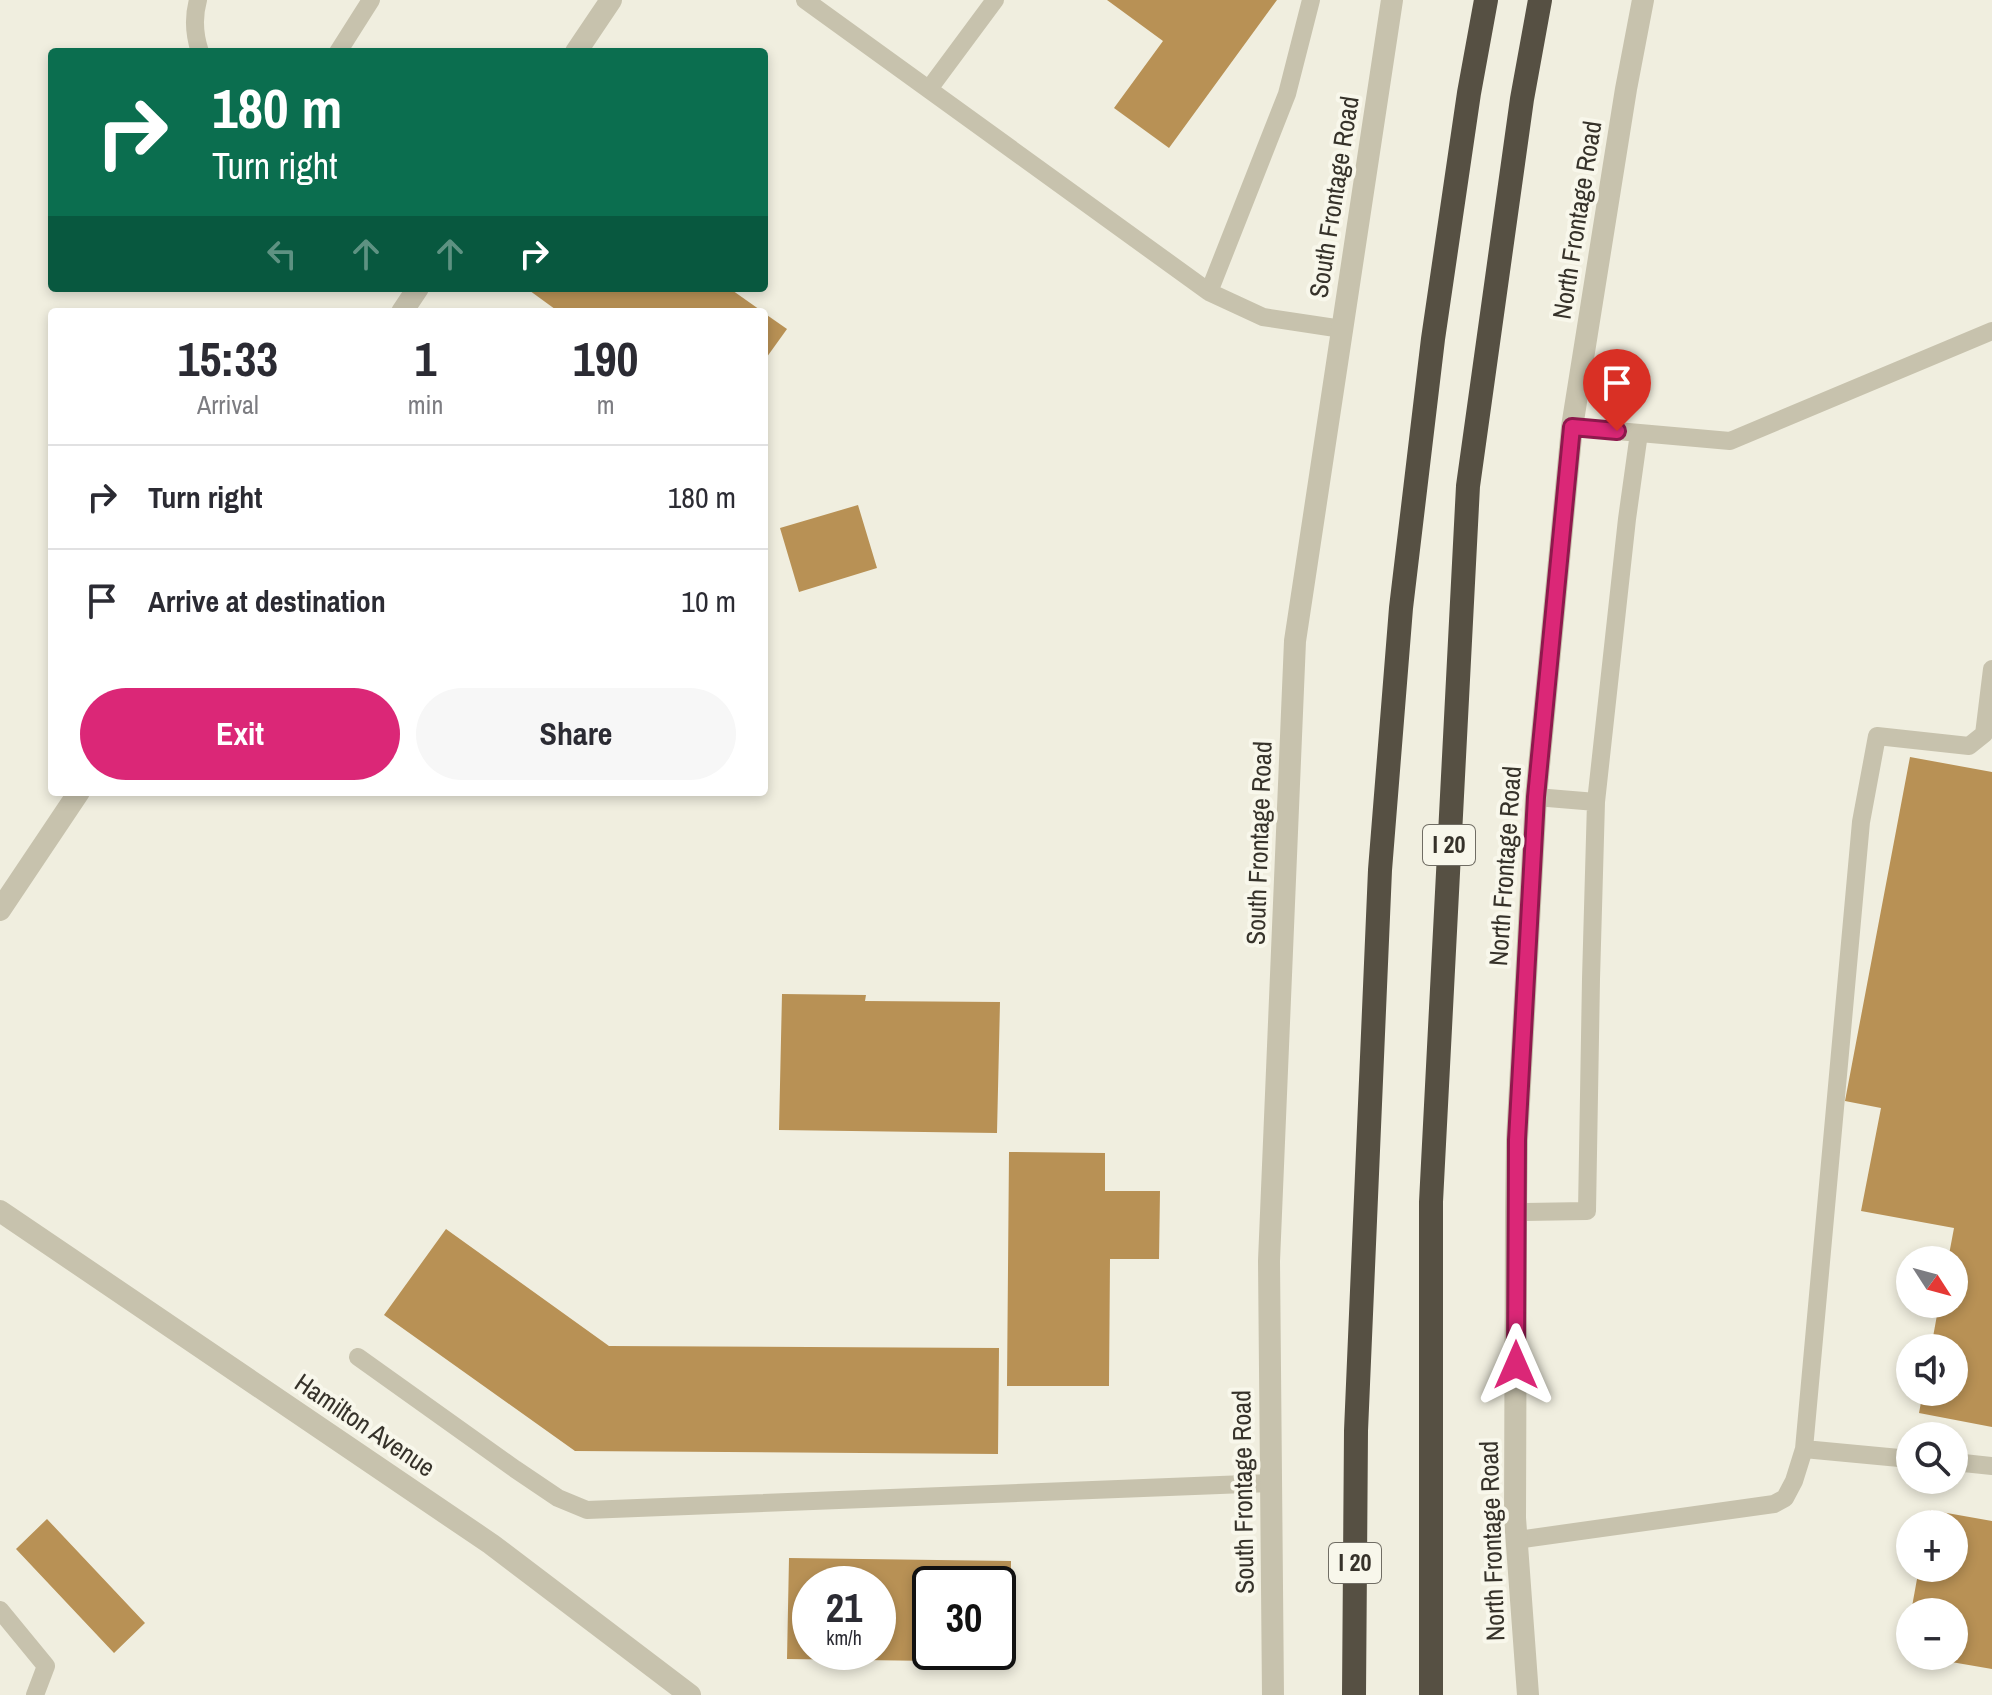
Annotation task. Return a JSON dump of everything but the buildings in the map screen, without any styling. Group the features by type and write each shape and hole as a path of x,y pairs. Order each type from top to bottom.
{"highway":[{"name":"I 20","path":"1354,1695 1356,1431 1385,809 1401,608 1433,339 1469,93 1486,0"},
{"name":"I 20","path":"1431,1695 1431,1202 1468,486 1522,99 1540,0"},
{"path":"1431,1622 1440,1695"}],"street":[{"path":"579,48 611,0"},
{"name":"North Frontage Road","path":"1528,1695 1517,1540 1516,1212 1517,1140 1536,797 1572,427 1643,0"},
{"name":"South Frontage Road","path":"1273,1695 1269,1261 1295,641 1387,1"},
{"path":"0,910 76,796"},
{"name":"Hamilton Avenue","path":"0,1211 491,1544 690,1695"}],"lane":[{"path":"198,0 194,14 199,48"},
{"path":"341,48 371,0"},
{"path":"805,0 1209,292 1263,317 1342,329"},
{"path":"929,89 995,0"},
{"path":"1209,292 1287,94 1311,0"},
{"path":"1572,427 1730,441 1992,331"},
{"path":"1516,1212 1587,1211 1596,802 1639,433"},
{"path":"1517,1540 1774,1504 1785,1498 1804,1449 1861,822 1877,736 1969,746 1984,734 1992,669"},
{"path":"1536,797 1596,802"},
{"path":"358,1357 558,1498 587,1510 1271,1483"},
{"path":"1804,1449 1896,1458"},
{"path":"1968,1463 1992,1466"},
{"path":"0,1610 46,1666 35,1695"}],"route":[{"path":"1516,1365 1517,1140 1536,797 1572,427 1617,431"}]}
